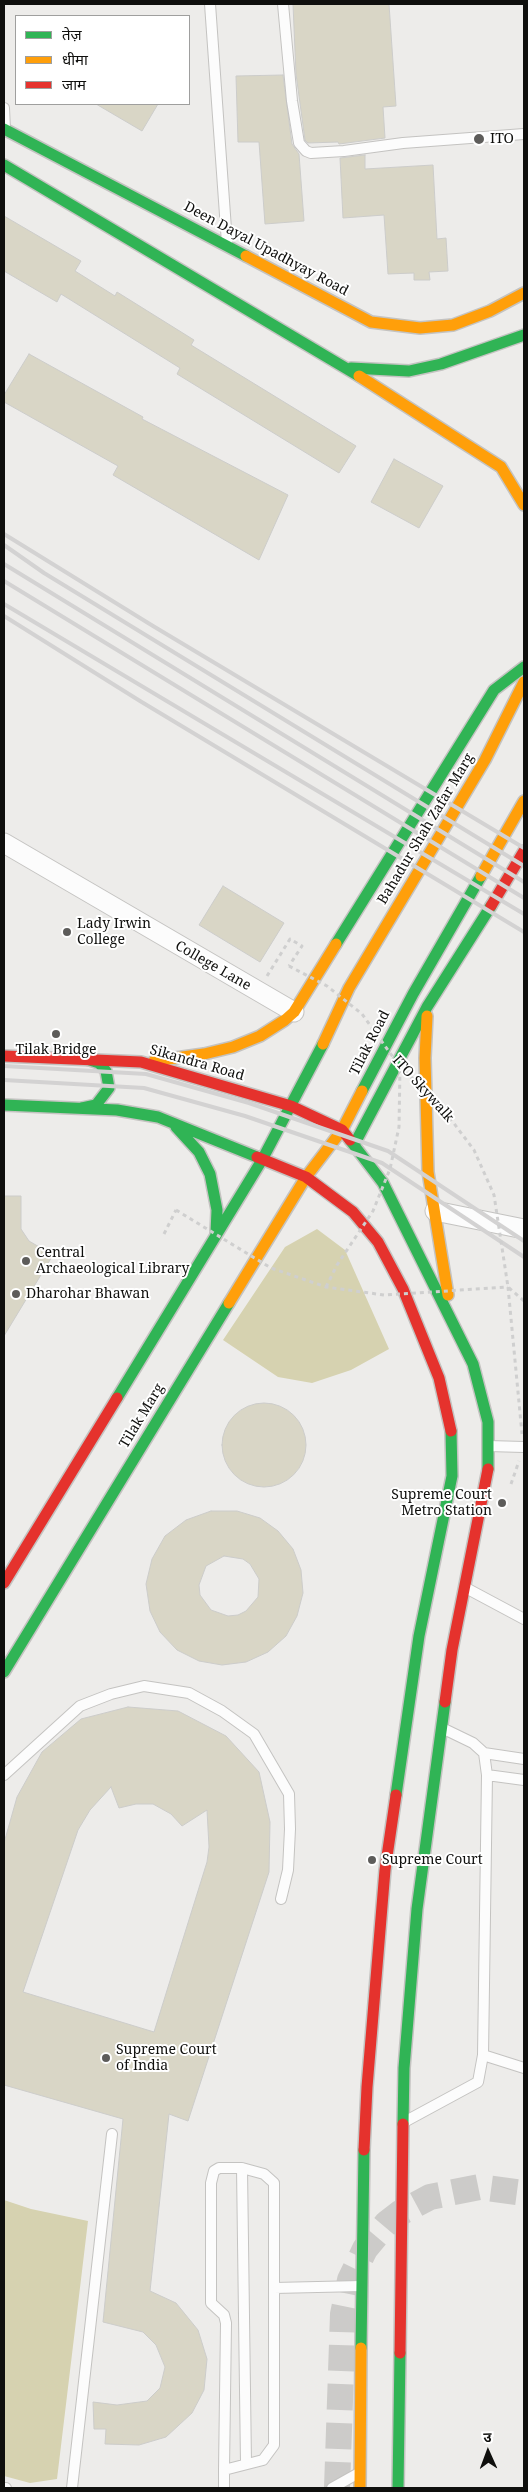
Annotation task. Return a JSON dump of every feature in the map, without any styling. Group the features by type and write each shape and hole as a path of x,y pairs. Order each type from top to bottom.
{"main road":[{"name":"Deen Dayal Upadhyay Road","path":"4,129 371,322 420,328 453,325 490,311 524,293"},
{"path":"4,166 345,367 501,467 524,505"},
{"path":"345,367 376,371 409,371 441,364 524,335"},
{"path":"141,1062 175,1060 233,1047 260,1036 294,1012 325,973 494,690 524,668"},
{"name":"Bahadur Shah Zafar Marg","path":"291,1106 345,986 485,760 524,682"},
{"name":"Tilak Road","path":"306,1177 342,1130 426,970 524,801"},
{"path":"354,1145 427,1007 470,941 524,851"},
{"path":"427,1007 425,1058 427,1149 450,1314"},
{"name":"Sikandra Road","path":"4,1056 141,1062 291,1106 342,1130"},
{"path":"82,1108 96,1105 109,1088 109,1078 106,1070 99,1063 87,1060"},
{"path":"4,1106 117,1110 158,1117 306,1177 353,1212 378,1242 403,1289 442,1373 451,1433 452,1476 420,1636 385,1870 367,2087 362,2286 360,2488"},
{"path":"4,1583 9,1564 262,1160 291,1106"},
{"path":"170,1121 192,1143 210,1174 218,1210 216,1234"},
{"path":"342,1130 383,1184 450,1314 488,1422 488,1475 452,1650 417,1909 404,2068 402,2122 398,2488"},
{"name":"Tilak Marg","path":"4,1672 306,1177"}],"street":[{"name":"College Lane","path":"4,842 294,1012"},
{"path":"435,1211 524,1229"}],"lane":[{"path":"210,4 228,246"},
{"path":"283,4 292,101 299,143 306,151 311,153 344,151 403,143 524,134"},
{"path":"4,108 4,129"},
{"path":"488,1446 524,1447"},
{"path":"466,1588 524,1619"},
{"path":"4,1775 80,1706 111,1694 144,1686 189,1694 222,1712 254,1734 289,1794 290,1830 288,1862 281,1899"},
{"path":"441,1728 473,1743 484,1753 524,1758"},
{"path":"402,2122 478,2082 484,2055 487,1775 484,1753"},
{"path":"487,1775 524,1780"},
{"path":"484,2055 524,2068"},
{"path":"72,2488 112,2134"},
{"path":"224,2470 263,2460 274,2445 274,2183 264,2174 242,2168 219,2168 214,2171 211,2183 211,2303 224,2315 226,2323 224,2470 224,2488"},
{"path":"242,2168 246,2464"},
{"path":"274,2288 362,2286"},
{"path":"332,2488 360,2472"}],"path":[{"name":"ITO Skywalk","path":"258,991 290,938 302,946 289,966 327,986 362,1014 400,1067 437,1101 474,1150 494,1195 508,1287 524,1447"},
{"path":"326,1287 337,1265 373,1212 390,1169 399,1127 400,1067"},
{"path":"164,1234 176,1210 271,1268 326,1287 384,1295 508,1287 524,1301"}],"shaded area":[{"path":"317,1229 345,1250 389,1349 351,1370 312,1383 278,1377 223,1340 285,1247"},
{"path":"4,2200 31,2209 88,2221 57,2479 30,2483 4,2476"}],"building":[{"path":"293,4 389,4 396,106 383,107 385,138 339,144 338,142 308,143 305,140 296,74"},
{"path":"283,75 292,144 299,154 304,221 265,224 259,142 238,142 236,76"},
{"path":"98,105 157,105 142,131"},
{"path":"365,155 365,169 433,165 437,239 446,238 448,271 429,272 430,280 414,280 414,273 388,274 384,215 343,218 340,158"},
{"path":"4,216 81,261 75,271 115,296 117,292 194,340 191,345 356,446 339,473 177,374 180,368 61,294 57,302 4,271"},
{"path":"29,354 143,417 142,419 288,495 259,560 113,475 118,466 4,402 4,395"},
{"path":"394,459 443,486 419,528 371,502"},
{"path":"223,886 284,923 260,962 199,925"},
{"name":"Dharohar Bhawan","path":"4,1196 21,1196 21,1229 29,1241 53,1255 4,1336"},
{"path":"264,1403 280,1406 294,1415 303,1429 306,1445 303,1461 294,1475 280,1484 264,1487 248,1484 234,1475 225,1461 222,1445 225,1429 234,1415 248,1406"},
{"path":"211,1511 237,1511 260,1518 278,1531 293,1549 301,1570 303,1593 297,1616 286,1636 268,1652 246,1662 222,1665 199,1661 177,1650 160,1632 150,1611 146,1584 152,1559 165,1536 186,1520","holes":["224,1556 243,1559 250,1564 259,1579 258,1597 246,1611 238,1615 228,1616 211,1610 200,1595 199,1585 206,1566"]},
{"name":"Supreme Court of India","path":"128,1707 178,1711 226,1736 259,1772 270,1822 269,1872 188,2121 169,2114 150,2291 176,2303 198,2330 207,2359 204,2390 192,2413 166,2437 139,2445 105,2444 106,2429 94,2429 93,2402 117,2405 147,2401 160,2388 165,2367 156,2345 143,2332 103,2322 123,2119 4,2085 4,1843 17,1797 42,1752 81,1719","holes":["111,1787 119,1808 136,1804 153,1804 171,1814 182,1826 207,1810 209,1847 207,1862 154,2032 23,1992 78,1830 90,1810"]}],"tunnel":[{"path":"337,2488 343,2314 350,2280 365,2249 387,2223 400,2213 430,2197 479,2187 524,2193"}],"railway":[{"path":"4,534 153,626 524,848"},
{"path":"4,545 44,573 524,866"},
{"path":"4,564 524,882"},
{"path":"4,581 524,898"},
{"path":"4,604 524,914"},
{"path":"4,616 140,701 524,932"},
{"path":"4,1066 146,1074 249,1103 388,1151 524,1241"},
{"path":"4,1080 144,1088 245,1116 382,1163 524,1257"}],"traffic: fast":[{"path":"4,129 246,256"},
{"path":"4,165 359,376"},
{"path":"351,368 409,371 441,364 524,335"},
{"path":"336,944 494,690 524,667"},
{"path":"362,1091 413,994 481,876"},
{"path":"354,1145 427,1007 491,906"},
{"path":"117,1398 262,1160 323,1044"},
{"path":"82,1108 96,1105 109,1088 106,1071 99,1063 87,1059"},
{"path":"4,1105 117,1110 158,1117 257,1157"},
{"path":"176,1127 199,1152 210,1174 217,1210 216,1233"},
{"path":"350,1140 383,1183 473,1364 488,1422 488,1469"},
{"path":"4,1672 229,1303"},
{"path":"396,1795 419,1636 452,1476 451,1431"},
{"path":"403,2124 404,2068 417,1909 445,1702"},
{"path":"361,2348 364,2150"},
{"path":"398,2488 400,2353"}],"traffic: slow":[{"path":"246,256 371,322 420,328 453,325 490,311 524,293"},
{"path":"359,376 501,467 524,505"},
{"path":"323,1044 349,988 485,760 524,682"},
{"path":"481,876 524,801"},
{"path":"154,1061 204,1054 233,1047 260,1036 285,1020 294,1012 336,944"},
{"path":"427,1016 425,1058 428,1172 448,1295"},
{"path":"229,1303 306,1177 342,1130 362,1091"},
{"path":"360,2488 361,2348"}],"traffic: jam":[{"path":"491,906 524,851"},
{"path":"4,1056 141,1062 291,1106 342,1130 350,1140"},
{"path":"257,1157 306,1177 353,1212 378,1242 403,1289 439,1378 451,1431"},
{"path":"4,1583 117,1398"},
{"path":"445,1702 452,1650 488,1469"},
{"path":"364,2150 367,2087 385,1870 396,1795"},
{"path":"400,2353 403,2124"}],"place":[{"name":"ITO","path":"479,139"},
{"name":"Lady Irwin College","path":"67,932"},
{"name":"Tilak Bridge","path":"56,1034"},
{"name":"Central Archaeological Library","path":"26,1261"},
{"name":"Dharohar Bhawan","path":"16,1294"},
{"name":"Supreme Court Metro Station","path":"502,1503"},
{"name":"Supreme Court","path":"372,1860"},
{"name":"Supreme Court of India","path":"106,2058"}]}
